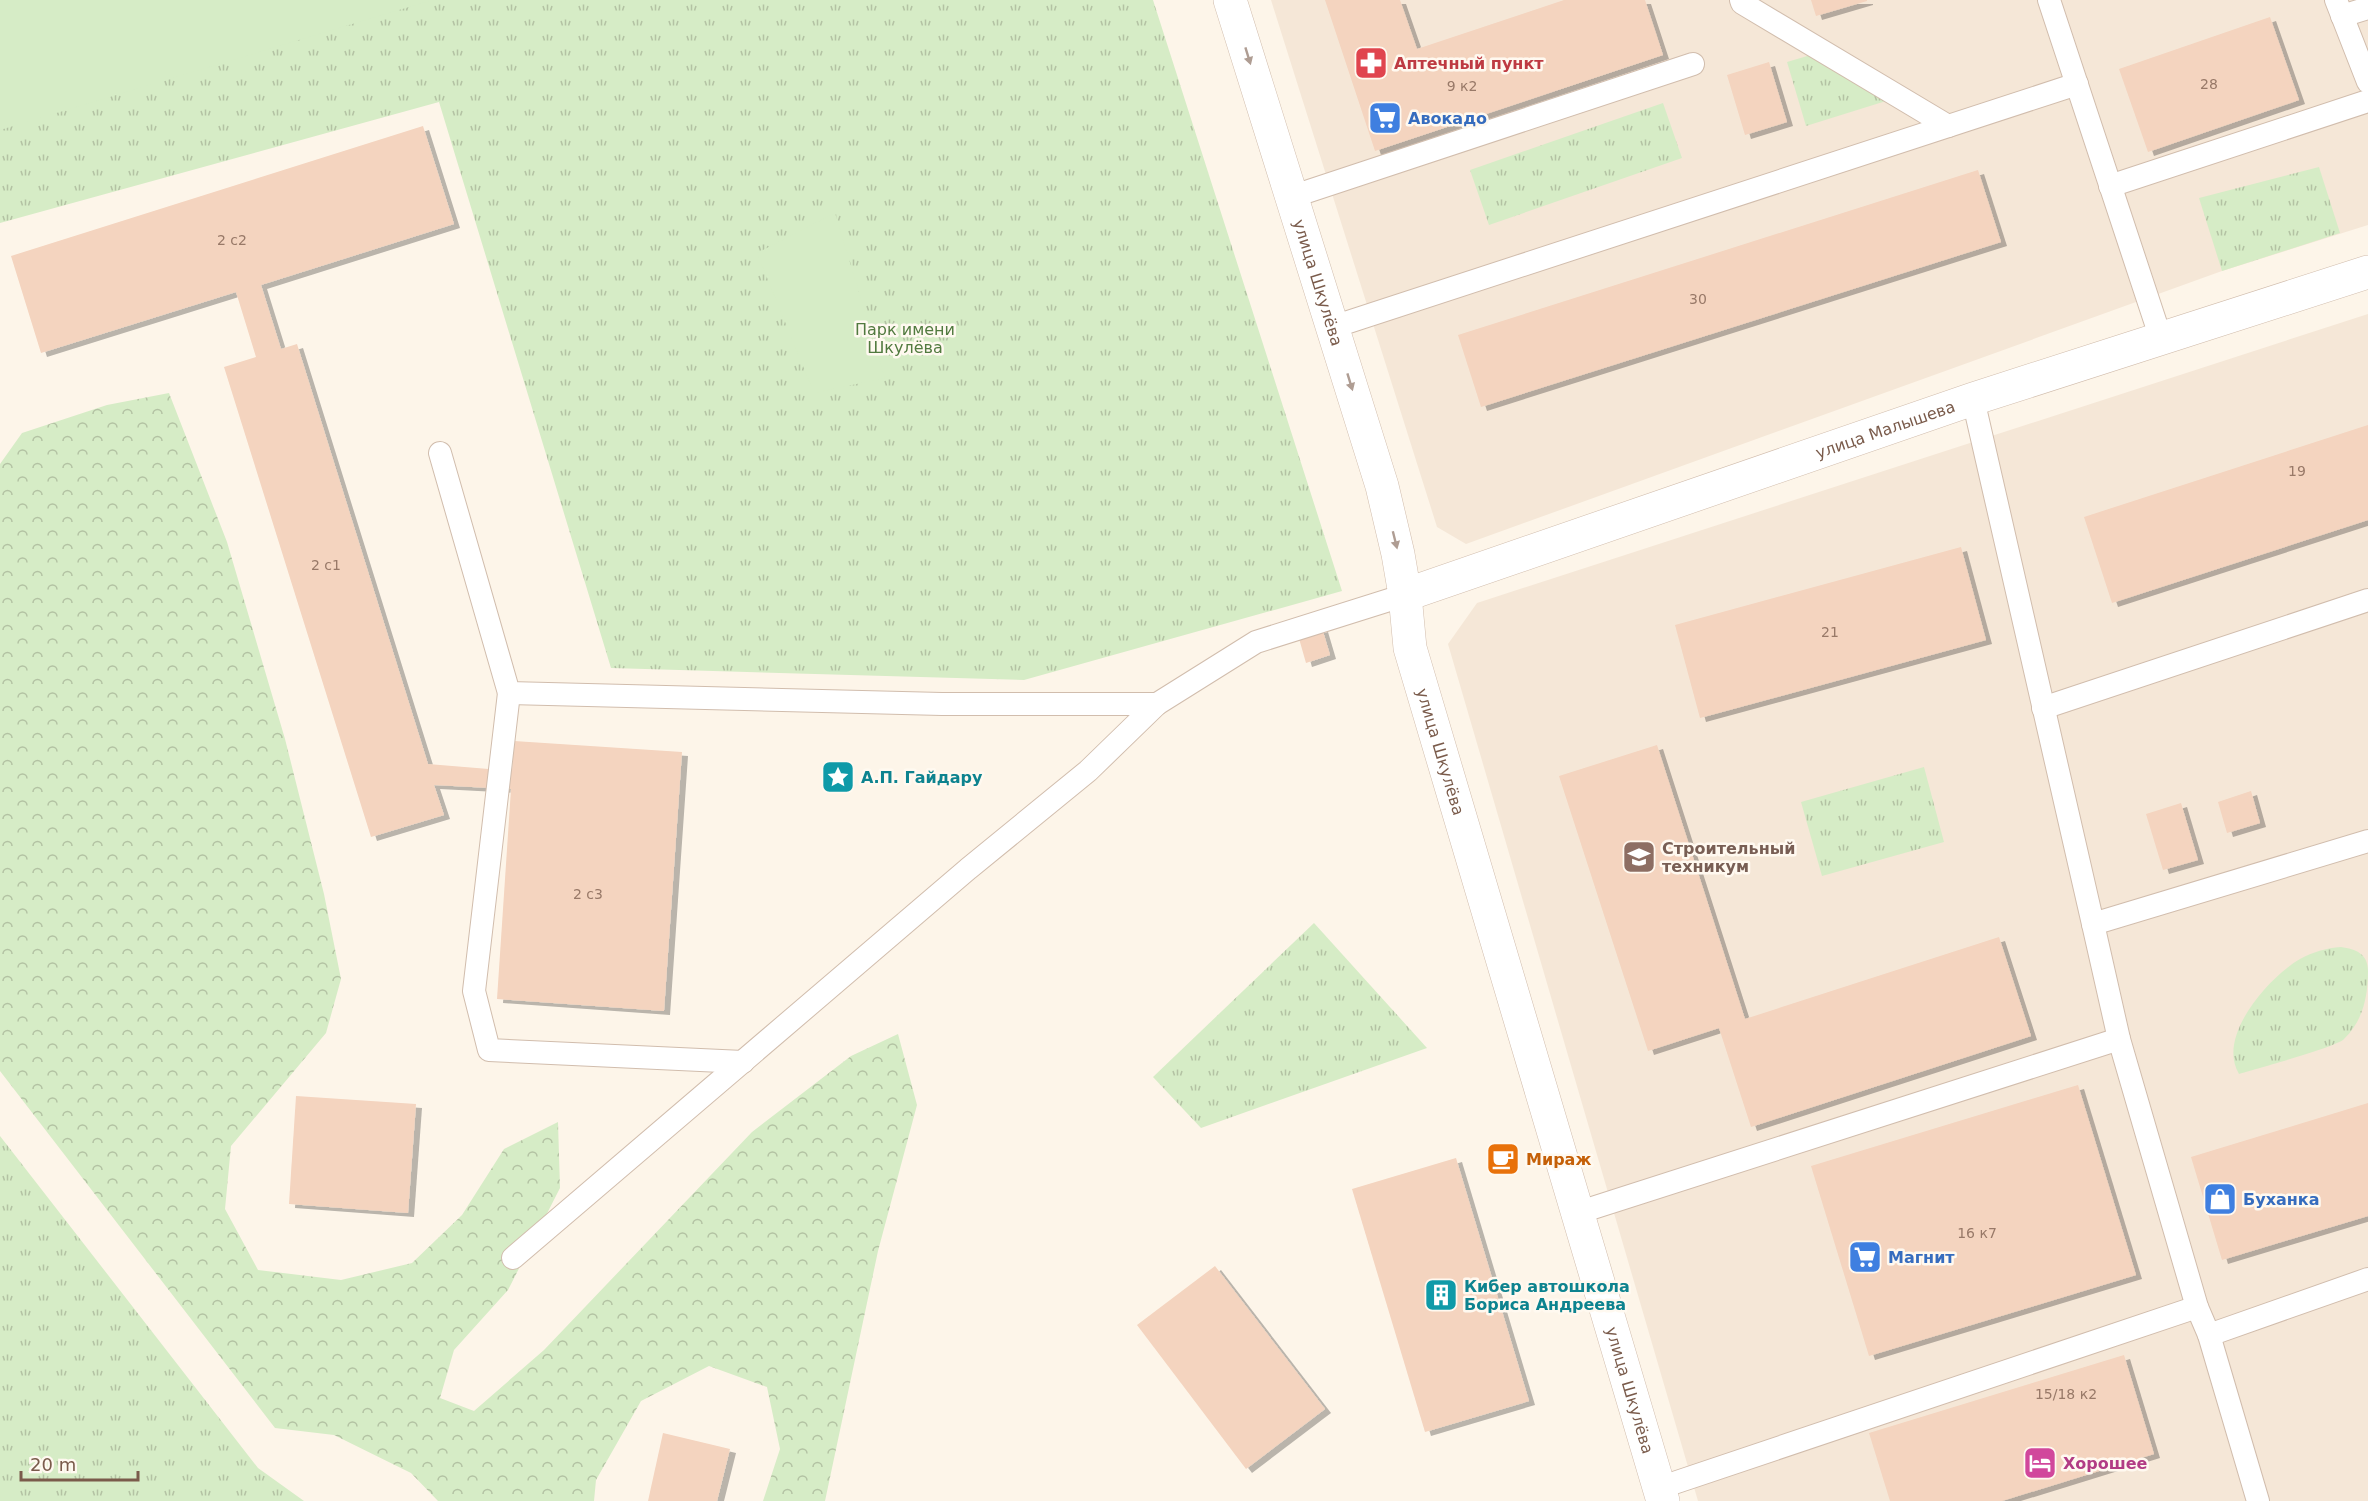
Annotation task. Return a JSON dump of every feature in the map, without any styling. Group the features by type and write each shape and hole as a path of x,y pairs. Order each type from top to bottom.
{"street":[{"name":"улица Шкулёва","path":"1230,0 1382,486 1406,595 1410,648 1661,1495"},
{"name":"улица Малышева","path":"1406,595 1973,399 2368,272"}],"lane":[{"path":"1741,0 1742,3 1948,126"},
{"path":"2049,0 2161,339"},
{"path":"2368,8 2339,8 2368,82"},
{"path":"1291,197 1693,64"},
{"path":"1333,327 2077,84"},
{"path":"2110,186 2368,100"},
{"path":"1973,399 2119,1039 2197,1307 2209,1335 2258,1501"},
{"path":"440,453 509,693 474,991 489,1050 743,1062"},
{"path":"513,1258 968,869 1088,771 1157,704 1256,642 1406,595"},
{"path":"2043,708 2368,600"},
{"path":"509,693 942,704 1157,704"},
{"path":"2093,924 2368,841"},
{"path":"1577,1213 2119,1039"},
{"path":"2209,1335 2368,1280"},
{"path":"1661,1495 2197,1307"}],"shaded area":[{"path":"1271,0 2368,0 2368,225 2222,271 1466,544 1437,527"},
{"path":"2368,314 2368,1501 1698,1501 1448,644 1477,603"}],"green space":[{"name":"Парк имени Шкулёва","path":"0,0 1153,0 1342,591 1024,680 611,668 439,102 0,223"},
{"path":"0,0 428,0 429,1 0,130"},
{"path":"1814,54 1886,101 1806,126 1787,62"},
{"path":"1663,103 1682,158 1489,225 1470,170"},
{"path":"2319,167 2340,233 2222,271 2199,198"},
{"path":"835,213 885,378 814,393 757,253"},
{"path":"169,393 227,542 285,739 324,894 341,979 326,1033 231,1146 225,1209 258,1270 341,1280 412,1263 462,1215 504,1149 558,1122 560,1188 508,1290 454,1350 440,1398 474,1411 544,1350 752,1132 851,1056 898,1034 917,1105 878,1251 825,1501 763,1501 780,1449 767,1387 709,1366 641,1401 596,1480 594,1501 438,1501 411,1473 334,1435 275,1428 0,1071 0,464 22,433 107,405"},
{"path":"1924,767 1944,842 1822,876 1801,802"},
{"path":"1314,923 1427,1048 1201,1128 1153,1077"},
{"path":"2341,947 2360,953 2367,965 2368,980 2363,1008 2350,1032 2338,1043 2239,1074 2234,1059 2234,1043 2249,1009 2261,993 2274,979 2300,959 2330,948"},
{"path":"0,1136 258,1468 304,1501 0,1501"}],"building":[{"path":"1325,0 1400,0 1417,49 1564,0 1645,0 1663,55 1375,151"},
{"path":"1811,0 1867,0 1867,1 1816,16"},
{"path":"2270,17 2299,100 2148,152 2119,69"},
{"path":"1769,62 1787,122 1745,135 1727,75"},
{"path":"423,126 454,224 261,285 281,349 297,344 428,764 512,771 514,741 682,752 664,1011 497,999 511,789 434,785 444,815 371,837 224,367 256,357 236,292 41,353 11,256"},
{"path":"1978,170 2001,242 1481,407 1458,335"},
{"path":"2368,425 2368,520 2112,603 2084,517"},
{"path":"1961,547 1986,640 1700,718 1675,625"},
{"path":"1322,628 1330,655 1306,663 1298,635"},
{"name":"Строительный техникум","path":"1657,745 1745,1019 1999,937 2031,1036 1751,1127 1719,1028 1648,1051 1559,776"},
{"path":"2251,791 2260,823 2227,833 2218,802"},
{"path":"2181,803 2198,860 2163,870 2146,814"},
{"path":"2078,1085 2136,1275 1869,1356 1811,1166"},
{"path":"296,1096 416,1104 408,1213 289,1204"},
{"path":"2368,1103 2368,1216 2222,1260 2191,1157"},
{"name":"Кибер автошкола Бориса Андреева","path":"1456,1158 1529,1401 1425,1432 1352,1189"},
{"path":"1215,1266 1325,1409 1246,1469 1137,1325"},
{"path":"2124,1355 2154,1454 2002,1501 1890,1501 1869,1433"},
{"path":"663,1433 730,1449 717,1501 648,1501"}],"place":[{"name":"Аптечный пункт","path":"1371,63"},
{"name":"Авокадо","path":"1385,118"},
{"name":"А.П. Гайдару","path":"838,777"},
{"name":"Строительный техникум","path":"1639,857"},
{"name":"Мираж","path":"1503,1159"},
{"name":"Буханка","path":"2220,1199"},
{"name":"Магнит","path":"1865,1257"},
{"name":"Кибер автошкола Бориса Андреева","path":"1441,1295"},
{"name":"Хорошее","path":"2040,1463"}]}
